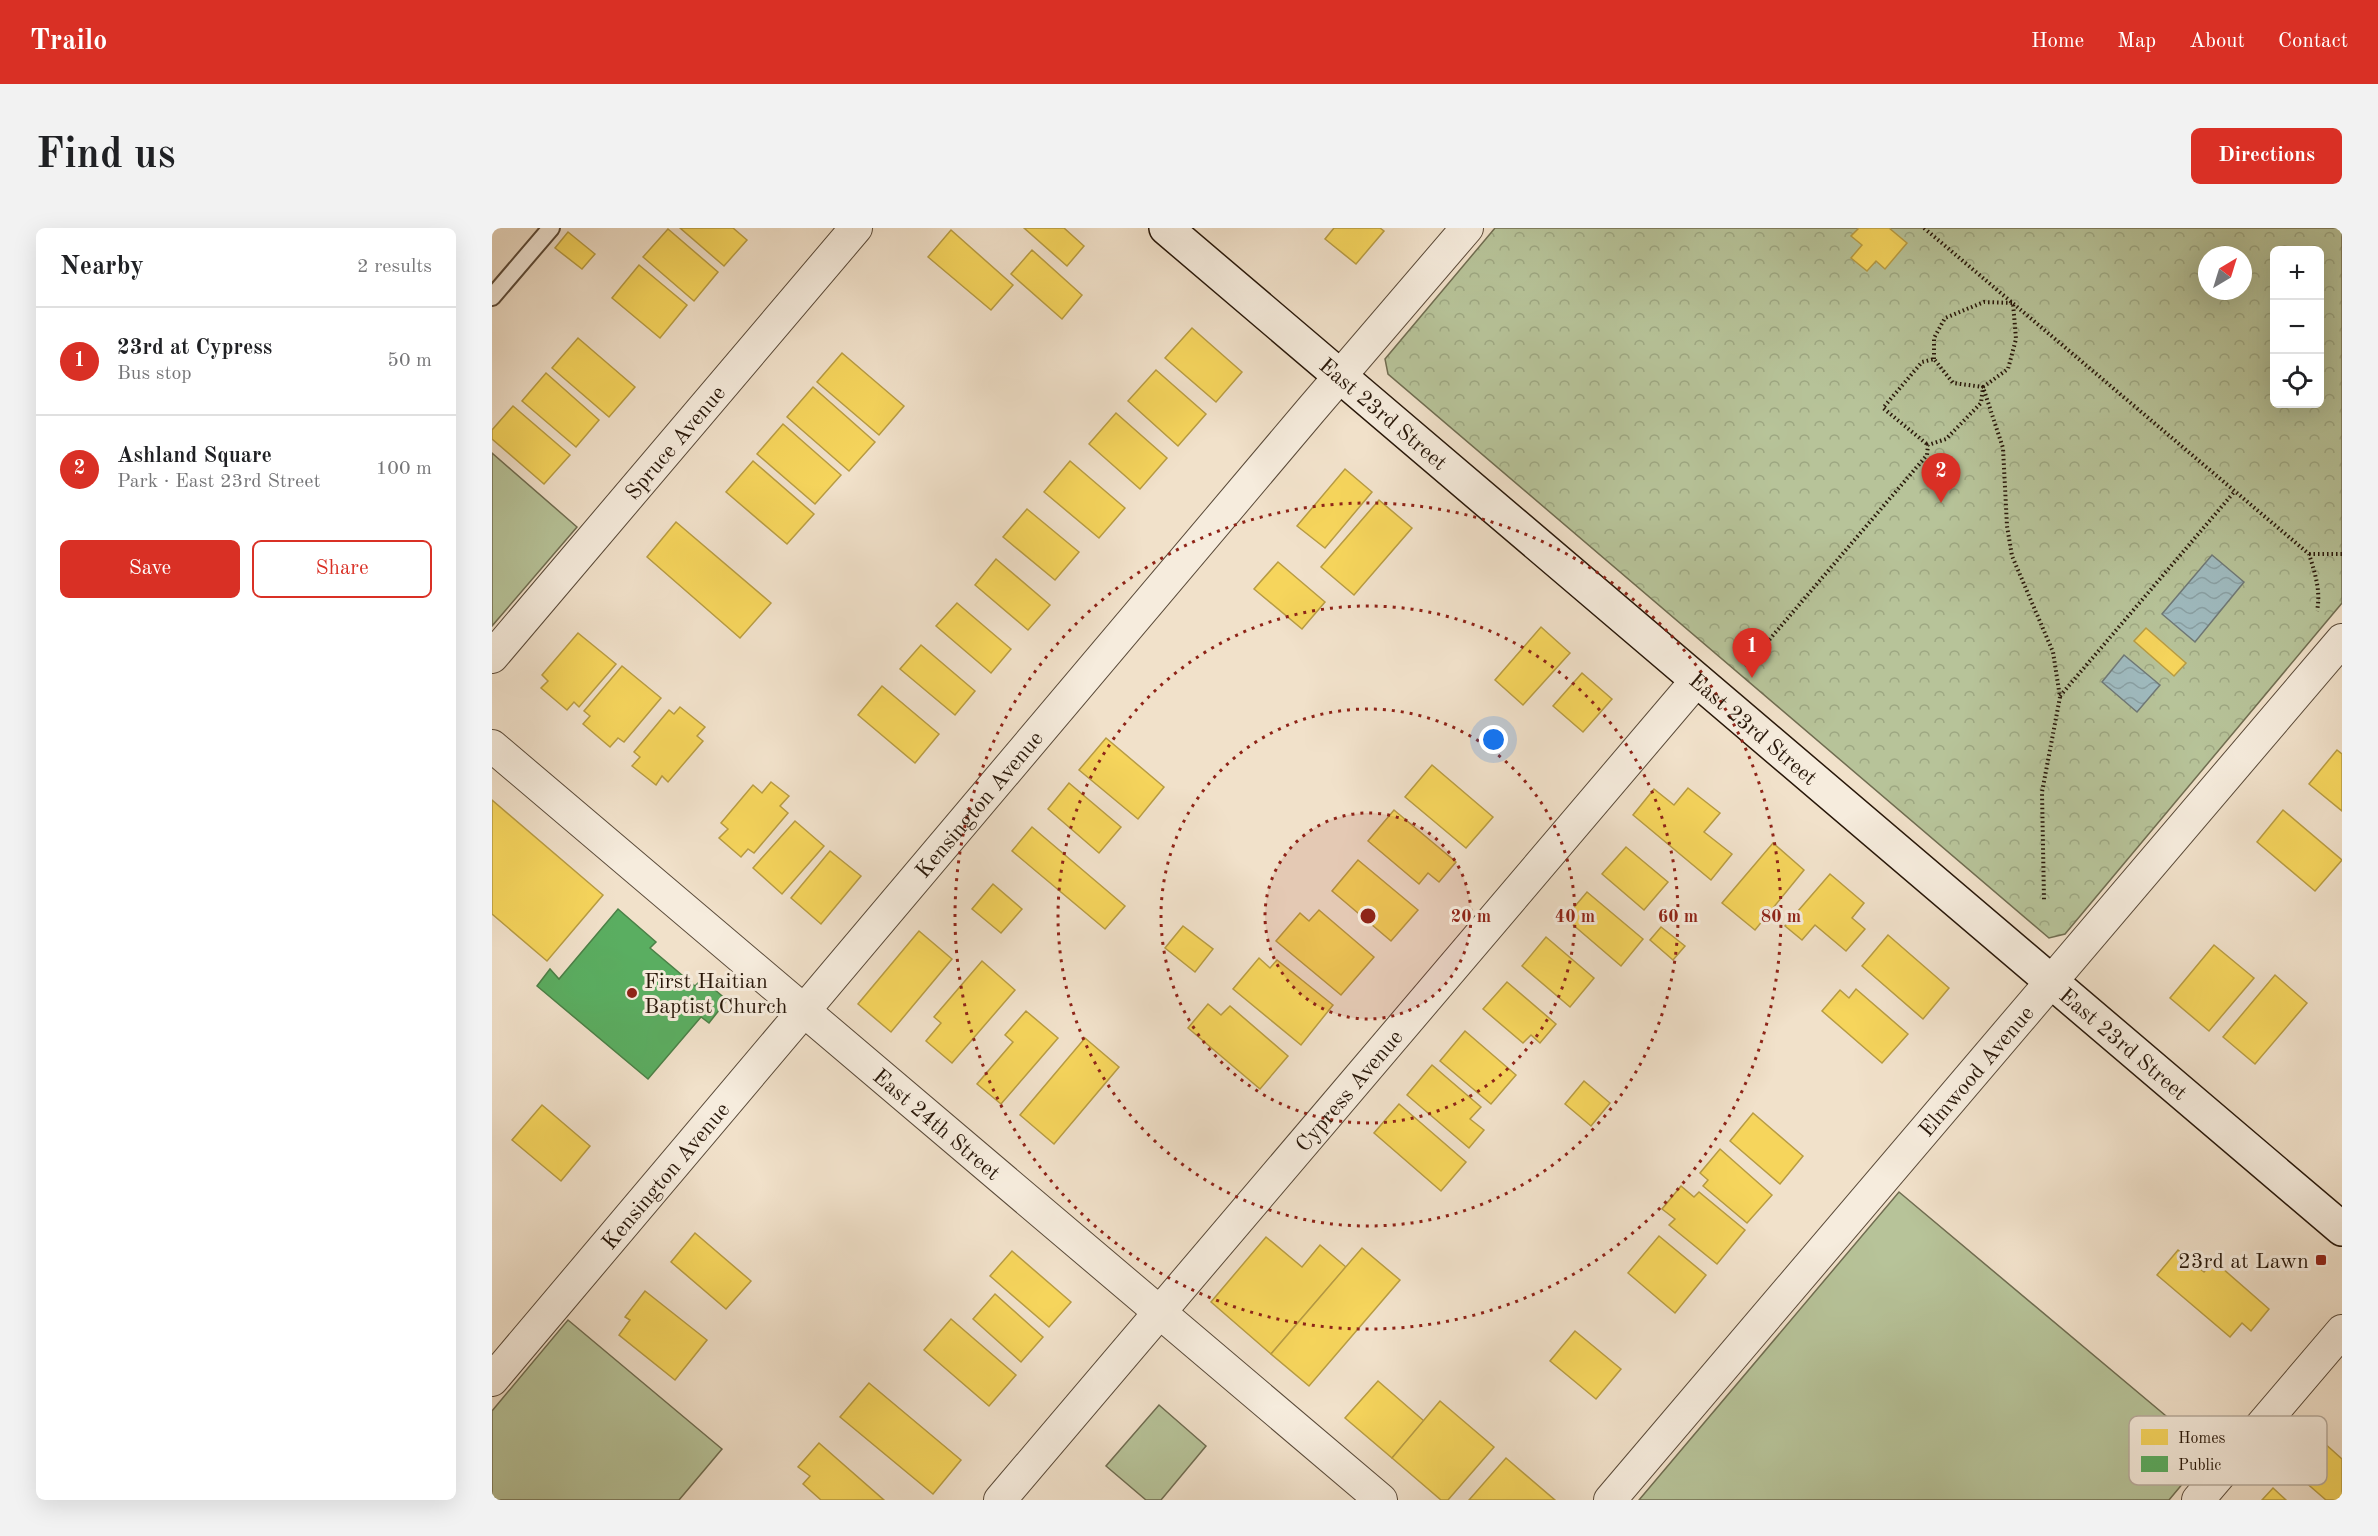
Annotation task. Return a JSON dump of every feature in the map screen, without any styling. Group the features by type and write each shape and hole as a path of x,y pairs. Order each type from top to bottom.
{"main road":[{"name":"East 23rd Street","path":"1166,228 2342,1229"}],"street":[{"name":"Spruce Avenue","path":"492,657 856,228"},
{"name":"Kensington Avenue","path":"492,1380 1467,228"},
{"name":"Elmwood Avenue","path":"1610,1500 2050,980 2342,640"},
{"name":"Cypress Avenue","path":"1000,1500 1696,680"},
{"name":"East 24th Street","path":"492,746 1381,1500"},
{"path":"2269,1416 2342,1330"},
{"path":"2198,1500 2211,1485"}],"lane":[{"path":"492,297 550,228"}],"path":[{"path":"1924,228 2309,554 2316,573 2319,598 2317,611"},
{"path":"1984,302 2013,303 2016,339 2008,369 1983,387 1953,382 1935,358 1934,338 1946,318 1984,302"},
{"path":"1928,446 1883,408 1922,362 1935,358"},
{"path":"1928,446 1946,439 1981,403 1983,387"},
{"path":"1983,387 2003,448 2007,526 2012,556 2053,652 2060,697 2042,792 2044,900"},
{"path":"1746,667 1927,454 1928,446"},
{"path":"2060,697 2235,491"},
{"path":"2309,554 2342,554"}],"green space":[{"path":"1495,228 2342,228 2342,603 2065,934 2049,938 1388,374 1385,359"},
{"path":"492,453 577,527 492,626"},
{"path":"1899,1192 2166,1416 2129,1416 2129,1485 2182,1485 2169,1500 1639,1500"},
{"path":"568,1320 722,1449 679,1500 492,1500 492,1411"},
{"path":"1159,1405 1206,1446 1161,1500 1146,1500 1106,1466"}],"water":[{"path":"2212,555 2244,582 2195,642 2162,614"},
{"path":"2124,655 2160,685 2137,712 2102,682"}],"building: Homes":[{"path":"680,228 733,228 747,240 724,266"},
{"path":"1024,228 1064,228 1084,246 1067,266"},
{"path":"1334,228 1380,228 1384,231 1356,264 1325,239"},
{"path":"1859,228 1889,228 1907,243 1885,269 1876,261 1867,271 1851,258 1862,245 1851,236"},
{"path":"668,229 718,272 694,301 643,257"},
{"path":"951,230 1013,285 991,310 928,257"},
{"path":"568,232 595,254 582,269 555,248"},
{"path":"1032,250 1082,295 1062,319 1011,274"},
{"path":"639,265 687,305 660,338 612,298"},
{"path":"1192,328 1242,372 1216,402 1165,358"},
{"path":"578,338 635,387 609,417 552,368"},
{"path":"842,353 904,406 879,435 817,382"},
{"path":"1156,370 1206,414 1178,446 1128,401"},
{"path":"546,373 599,420 576,447 522,401"},
{"path":"813,387 875,442 849,471 787,417"},
{"path":"513,406 570,455 544,484 492,439 492,430"},
{"path":"1116,413 1167,458 1140,489 1089,444"},
{"path":"783,424 841,475 815,504 757,454"},
{"path":"753,461 814,514 787,544 726,492"},
{"path":"1070,461 1125,508 1099,538 1044,492"},
{"path":"1345,469 1372,492 1325,548 1297,526"},
{"path":"1379,500 1412,528 1354,595 1321,567"},
{"path":"1027,509 1079,552 1055,580 1003,537"},
{"path":"676,522 771,603 740,638 647,557"},
{"path":"996,559 1050,605 1028,630 975,585"},
{"path":"1278,562 1325,602 1302,629 1254,589"},
{"path":"957,603 1011,649 991,673 936,626"},
{"path":"1541,627 1570,653 1523,705 1495,680"},
{"path":"2146,628 2186,663 2174,676 2134,641"},
{"path":"578,633 616,664 579,707 574,702 567,710 541,688 548,681 542,675"},
{"path":"921,645 975,691 955,715 900,669"},
{"path":"622,666 661,698 624,742 618,738 610,747 583,724 590,716 584,711"},
{"path":"1582,673 1612,699 1583,732 1553,706"},
{"path":"882,686 939,734 915,763 858,715"},
{"path":"680,707 705,727 697,736 703,741 668,782 662,776 656,785 632,766 640,757 634,752 669,710 674,714"},
{"path":"1106,738 1164,787 1138,819 1079,770"},
{"path":"2337,750 2342,754 2342,811 2309,784"},
{"path":"1432,765 1493,817 1466,848 1405,797"},
{"path":"771,782 789,796 780,806 788,813 754,853 748,849 741,857 719,838 728,829 721,823 753,785 762,793"},
{"path":"1069,783 1121,827 1099,853 1048,809"},
{"path":"1688,788 1720,813 1704,832 1732,854 1711,880 1633,815 1654,789 1674,805"},
{"path":"492,800 603,895 547,961 492,914"},
{"path":"1394,810 1456,862 1439,882 1428,873 1419,884 1368,841"},
{"path":"2283,810 2342,860 2315,891 2257,842"},
{"path":"795,821 824,846 782,894 753,868"},
{"path":"1032,827 1125,906 1105,929 1012,851"},
{"path":"1773,843 1804,870 1755,930 1722,903"},
{"path":"1626,847 1668,882 1644,910 1602,874"},
{"path":"830,851 861,876 821,924 791,898"},
{"path":"1358,860 1418,910 1391,941 1332,891"},
{"path":"1830,874 1864,903 1852,918 1865,929 1846,951 1815,925 1802,940 1785,926"},
{"path":"993,884 1022,909 1001,933 972,909"},
{"path":"1587,892 1643,939 1621,966 1565,918"},
{"path":"1319,910 1374,957 1341,995 1276,941 1300,913 1309,921"},
{"path":"1183,926 1213,949 1195,972 1165,948"},
{"path":"1661,927 1685,946 1673,960 1650,940"},
{"path":"919,931 952,959 891,1032 858,1004"},
{"path":"1888,935 1949,988 1923,1019 1862,966"},
{"path":"1546,937 1594,978 1570,1007 1522,966"},
{"path":"2214,945 2254,978 2209,1031 2170,998"},
{"path":"1259,958 1270,968 1277,960 1333,1005 1301,1045 1233,989"},
{"path":"982,961 1015,990 952,1063 926,1041 941,1023 934,1017"},
{"path":"2275,975 2307,1003 2255,1064 2223,1037"},
{"path":"1507,982 1556,1024 1540,1043 1531,1035 1523,1043 1483,1009"},
{"path":"1856,989 1908,1034 1882,1063 1822,1011 1840,990 1849,998"},
{"path":"1208,1004 1221,1015 1230,1006 1288,1056 1260,1089 1188,1028"},
{"path":"1026,1011 1058,1038 1001,1104 977,1084 1013,1042 1005,1035"},
{"path":"1465,1031 1516,1075 1491,1104 1440,1061"},
{"path":"1085,1038 1119,1067 1054,1144 1020,1115"},
{"path":"1432,1065 1481,1107 1470,1119 1484,1130 1469,1148 1407,1095"},
{"path":"1584,1081 1610,1103 1591,1126 1565,1104"},
{"path":"1399,1104 1466,1162 1441,1191 1374,1133"},
{"path":"542,1105 590,1146 561,1181 512,1140"},
{"path":"1753,1113 1803,1156 1780,1184 1730,1141"},
{"path":"1720,1149 1772,1195 1747,1223 1703,1186 1708,1180 1700,1173"},
{"path":"1681,1186 1694,1197 1699,1192 1745,1230 1717,1264 1669,1225 1675,1219 1662,1209"},
{"path":"695,1233 751,1281 726,1309 671,1262"},
{"path":"1659,1236 1706,1275 1675,1313 1628,1273"},
{"path":"1266,1237 1302,1267 1320,1245 1346,1267 1271,1354 1211,1302"},
{"path":"1362,1248 1400,1280 1309,1386 1271,1354"},
{"path":"2178,1250 2204,1272 2214,1261 2269,1309 2251,1331 2242,1323 2230,1337 2157,1275"},
{"path":"1012,1251 1071,1302 1049,1327 990,1276"},
{"path":"645,1291 707,1340 675,1380 619,1335 630,1320 625,1317"},
{"path":"995,1294 1043,1337 1021,1362 973,1319"},
{"path":"951,1319 1016,1375 989,1406 924,1350"},
{"path":"1575,1331 1621,1369 1596,1399 1550,1361"},
{"path":"1378,1381 1424,1421 1392,1458 1345,1418"},
{"path":"869,1383 961,1460 933,1494 840,1417"},
{"path":"1440,1401 1494,1447 1448,1500 1441,1500 1392,1458"},
{"path":"819,1443 884,1500 821,1500 803,1484 810,1476 798,1467"},
{"path":"2327,1446 2342,1459 2342,1500 2326,1500 2309,1485 2327,1485"},
{"path":"1506,1458 1555,1500 1469,1500"},
{"path":"2273,1488 2286,1500 2262,1500"}],"building: Public":[{"name":"First Haitian Baptist Church","path":"618,909 656,942 650,948 695,986 702,979 727,1000 709,1023 701,1017 648,1079 537,986 550,969 559,979"}],"place":[{"name":"Ashland Square","path":"1941,503"},
{"name":"23rd at Cypress","path":"1752,678"},
{"name":"First Haitian Baptist Church","path":"632,993"},
{"name":"23rd at Lawn","path":"2321,1260"}]}
